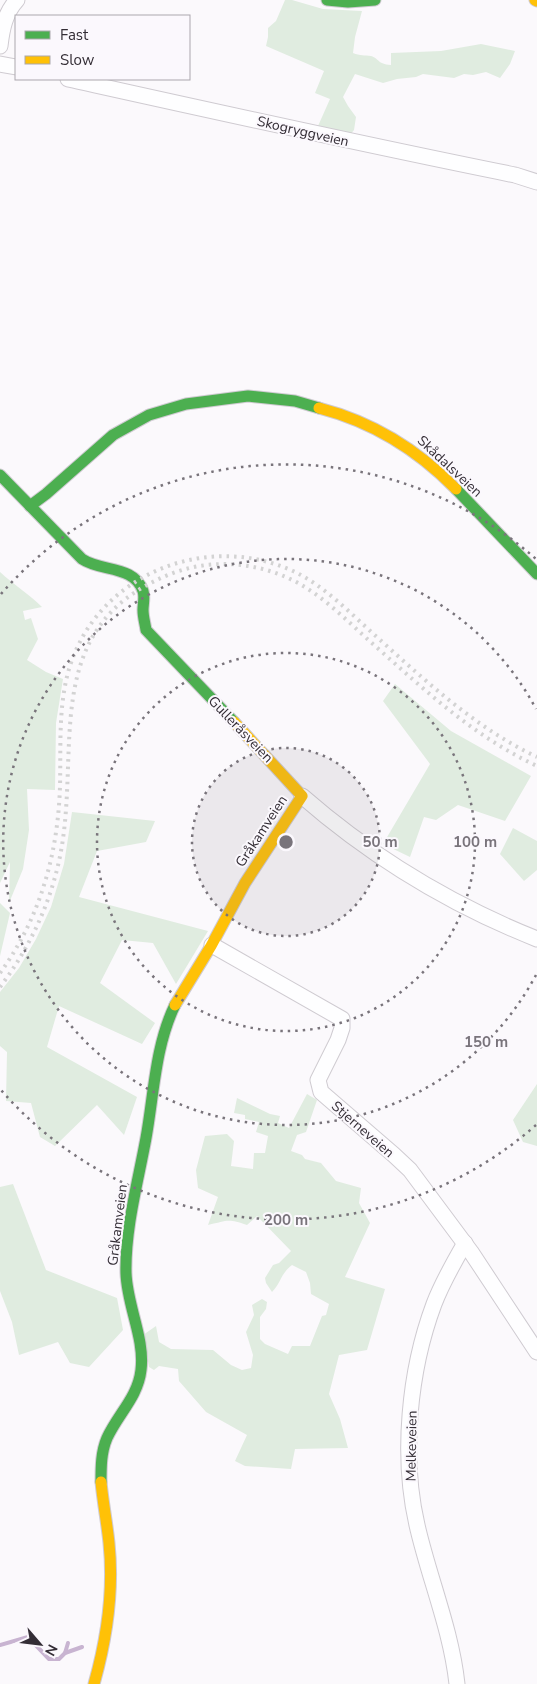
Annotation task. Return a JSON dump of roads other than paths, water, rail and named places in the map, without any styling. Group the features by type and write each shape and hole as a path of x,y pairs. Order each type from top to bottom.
{"street":[{"path":"0,46 8,12 17,0"},
{"path":"327,0 348,2 375,0"},
{"path":"0,64 15,67"},
{"name":"Skogryggveien","path":"73,80 296,130 515,175 537,182"},
{"name":"Skådalsveien","path":"30,506 113,435 148,415 186,404 248,396 295,401 347,415 402,443 440,473 537,574"},
{"name":"Gulleråsveien","path":"0,474 69,548 88,564 98,568 124,571 132,574 144,593 146,630 256,744 302,796 351,836 449,900 490,920 537,939"},
{"name":"Gråkamveien","path":"94,1684 104,1645 110,1590 101,1452 110,1430 137,1388 141,1368 140,1353 128,1300 127,1250 154,1083 168,1023 183,992 212,945 246,883 302,796"},
{"name":"Stjerneveien","path":"212,945 342,1019 342,1028 338,1040 318,1080 321,1092 410,1170 465,1243 537,1352"},
{"name":"Melkeveien","path":"457,1684 444,1618 417,1525 409,1472 412,1404 421,1349 434,1303 450,1268 465,1243"}],"waterway":[{"path":"0,1645 28,1637 49,1659 59,1659 65,1653 82,1647"},
{"path":"65,1653 68,1643"}],"railway":[{"path":"0,973 26,930 36,908 51,861 60,786 63,698 69,669 83,636 103,608 129,586 158,570 191,560 225,556 259,560 293,571 316,584 337,601 453,704 493,732 537,757"},
{"path":"0,987 28,943 50,895 55,878 65,820 73,698 82,661 99,627 126,598 168,575 198,566 213,564 244,565 274,572 300,584 333,608 412,679 471,727 537,766"}]}
